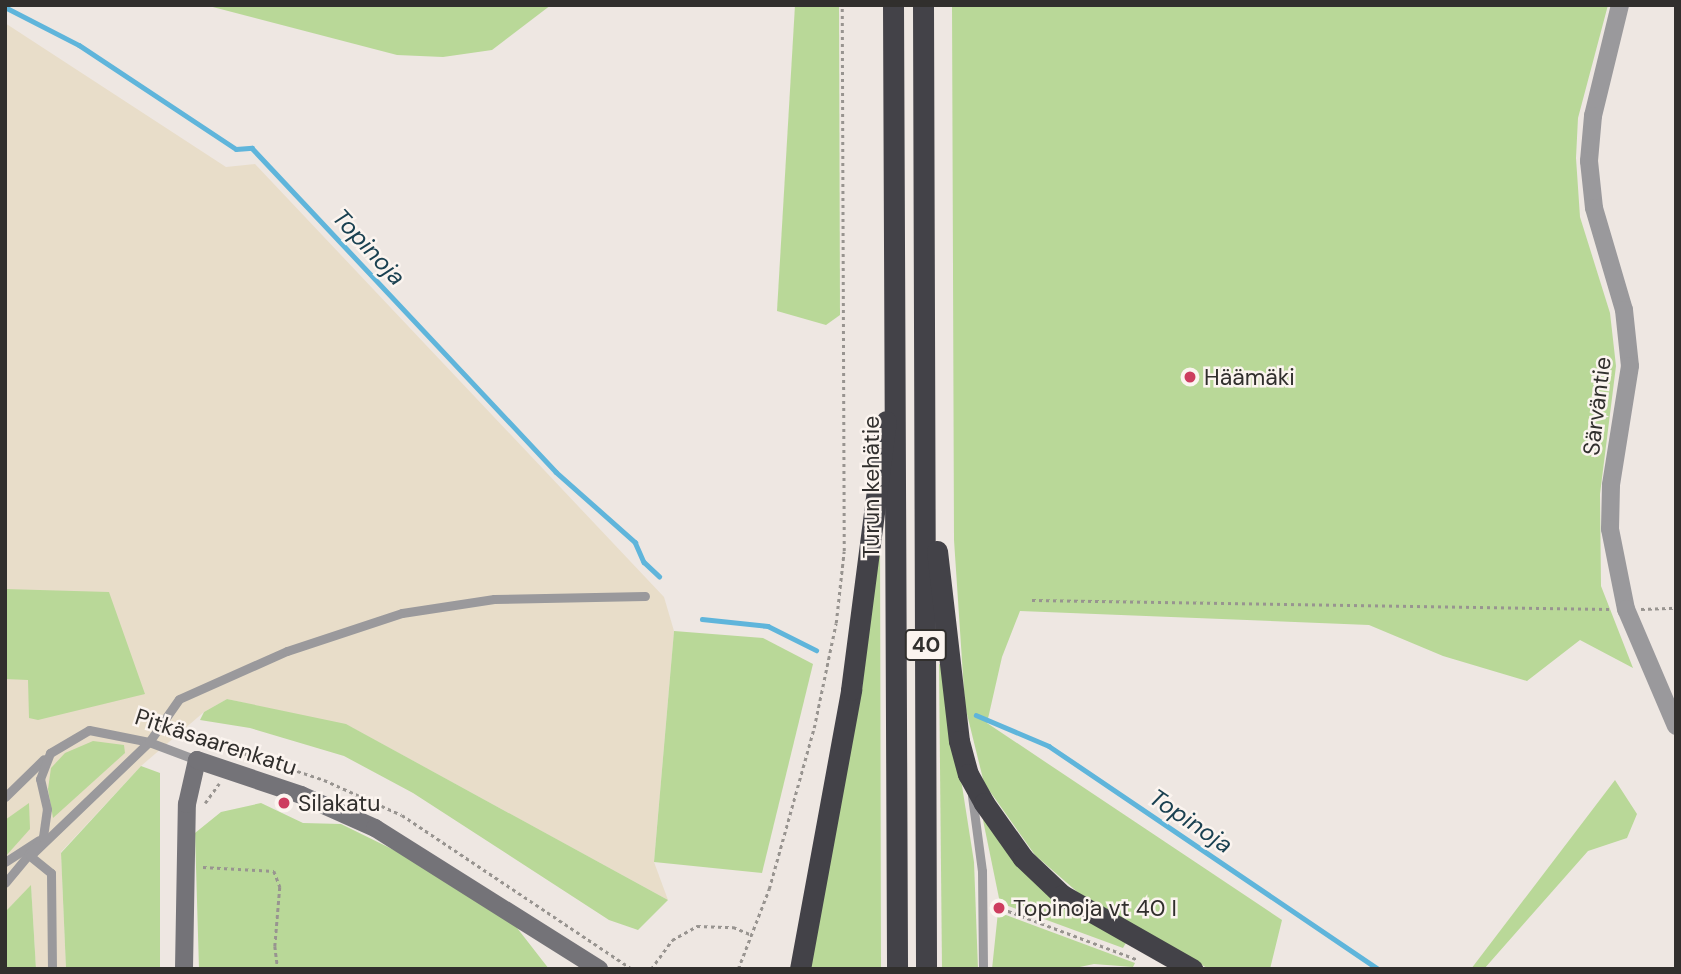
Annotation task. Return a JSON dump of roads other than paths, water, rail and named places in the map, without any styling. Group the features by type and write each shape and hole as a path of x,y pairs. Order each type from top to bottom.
{"highway":[{"name":"Turun kehätie","path":"893,5 897,408 897,969"},
{"name":"40","path":"923,5 926,969"},
{"path":"800,969 856,658 896,336"},
{"path":"926,470 953,704 968,774 1004,835 1040,876 1100,920 1192,969"}],"street":[{"name":"Särväntie","path":"1620,5 1593,116 1589,161 1594,208 1624,310 1630,366 1611,496 1612,541 1626,609 1676,726"},
{"name":"Pitkäsaarenkatu","path":"197,760 301,795 394,838 599,969"},
{"path":"184,969 187,804 197,760"}],"lane":[{"path":"897,408 925,409"},
{"path":"5,883 149,742 179,699 287,651 401,613 494,599 645,596"},
{"name":"Pitkäsaarenkatu","path":"5,797 50,753 89,730 149,742 197,760"},
{"path":"30,856 43,837 47,809 40,779 50,753"},
{"path":"968,774 980,839 983,969"},
{"path":"5,862 43,837"},
{"path":"30,856 51,873 52,969"}],"waterway":[{"name":"Topinoja","path":"5,7 79,45 236,149 252,148 556,472 635,542 644,562 659,576"},
{"name":"Topinoja","path":"702,619 768,626 816,650"},
{"name":"Topinoja","path":"976,715 1049,746 1378,969"}],"place":[{"name":"Häämäki","path":"1190,377"},
{"name":"Silakatu","path":"284,803"},
{"name":"Topinoja vt 40 I","path":"999,908"}]}
